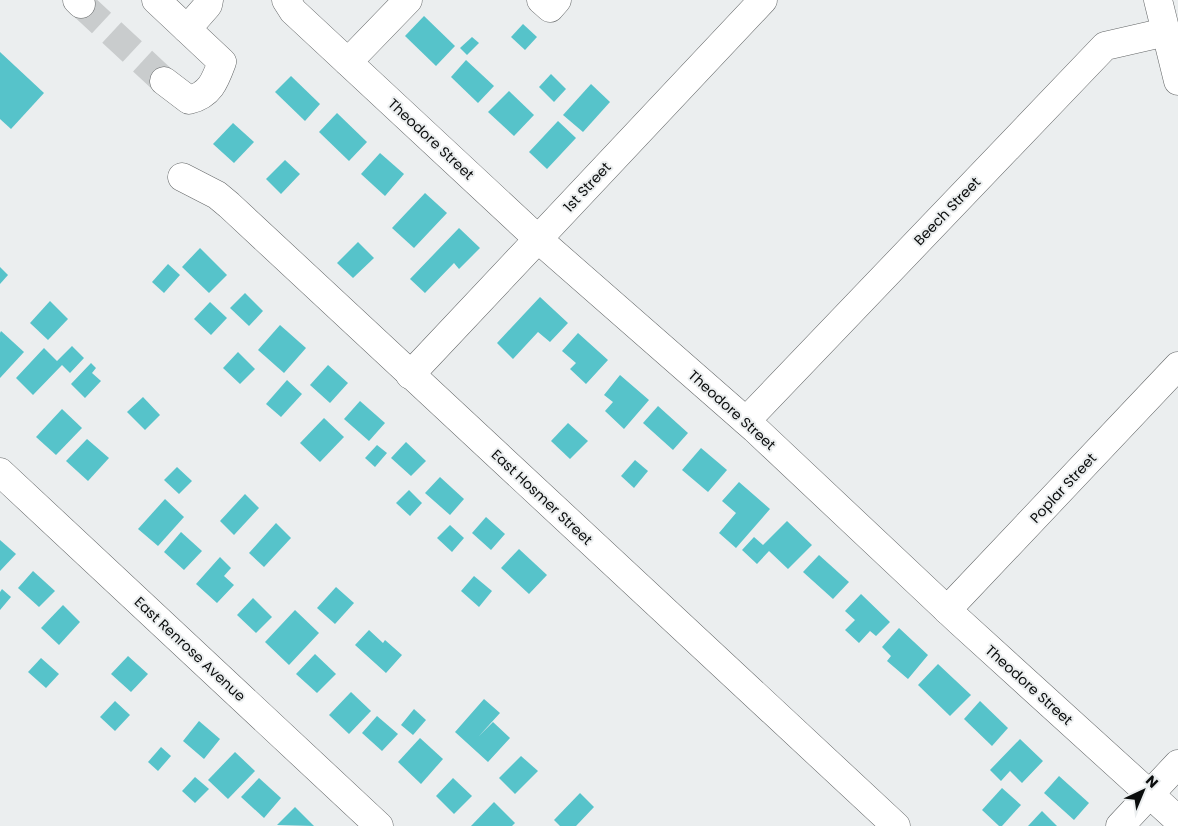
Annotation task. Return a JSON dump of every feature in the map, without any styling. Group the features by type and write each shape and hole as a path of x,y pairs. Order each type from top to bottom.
{"street":[{"path":"156,0 222,62 215,82 200,97 189,100 164,81"},
{"path":"188,29 208,5 209,0"},
{"name":"Theodore Street","path":"286,0 293,11 538,239 746,420 947,610 1178,820"},
{"path":"348,62 408,0"},
{"path":"542,0 550,8 557,0"},
{"name":"1st Street","path":"410,375 763,0"},
{"path":"1158,0 1178,81"},
{"name":"Beech Street","path":"746,420 1105,46 1166,32"},
{"name":"East Hosmer Street","path":"182,177 217,195 229,205 896,826"},
{"name":"Poplar Street","path":"947,610 1178,366"},
{"name":"East Renrose Avenue","path":"0,472 379,826"},
{"path":"1120,826 1178,764"}],"building":[{"path":"424,16 455,46 436,66 405,36"},
{"path":"523,24 537,37 525,50 511,37"},
{"path":"472,37 479,43 467,55 460,48"},
{"path":"0,52 44,93 11,129 0,119"},
{"path":"466,60 494,86 478,103 451,77"},
{"path":"551,74 566,89 554,102 539,87"},
{"path":"291,76 320,104 305,121 275,92"},
{"path":"591,84 610,102 583,132 563,115"},
{"path":"509,91 534,115 514,136 488,112"},
{"path":"337,113 367,142 349,161 319,132"},
{"path":"558,121 576,138 547,169 529,152"},
{"path":"233,123 254,142 234,163 213,144"},
{"path":"380,153 404,174 385,196 361,174"},
{"path":"285,160 300,174 281,194 266,179"},
{"path":"425,193 447,213 414,248 392,228"},
{"path":"459,228 480,248 459,269 454,263 425,293 410,279"},
{"path":"358,242 374,258 353,278 337,263"},
{"path":"200,248 227,275 209,293 182,267"},
{"path":"168,264 180,275 164,293 152,282"},
{"path":"0,267 8,275 0,284"},
{"path":"245,293 263,311 249,326 230,308"},
{"path":"540,297 568,323 550,342 538,332 513,359 497,343"},
{"path":"50,301 68,319 48,340 30,323"},
{"path":"210,302 227,318 211,335 194,319"},
{"path":"280,325 306,348 284,373 258,350"},
{"path":"1,331 24,352 0,378 0,333"},
{"path":"578,333 608,360 586,384 570,369 576,363 562,351"},
{"path":"72,346 84,358 70,373 62,365 33,395 16,378 44,348 57,361"},
{"path":"238,352 255,369 240,384 223,368"},
{"path":"91,363 96,368 92,373 101,381 85,398 71,384"},
{"path":"328,365 348,383 330,403 310,385"},
{"path":"620,375 649,400 624,429 605,411 613,402 604,395"},
{"path":"287,380 302,394 281,417 266,404"},
{"path":"143,397 160,415 145,430 127,412"},
{"path":"360,401 385,423 369,441 344,419"},
{"path":"658,406 688,433 673,450 643,423"},
{"path":"62,409 82,428 56,455 36,437"},
{"path":"324,418 344,437 320,462 300,443"},
{"path":"568,423 588,441 570,459 551,441"},
{"path":"87,439 109,458 88,481 66,461"},
{"path":"406,442 426,461 411,476 391,458"},
{"path":"377,445 387,453 375,467 365,458"},
{"path":"701,448 727,470 708,492 682,470"},
{"path":"635,460 648,471 634,488 621,476"},
{"path":"177,467 192,481 179,494 164,480"},
{"path":"440,477 464,499 450,515 425,493"},
{"path":"739,482 770,509 736,548 719,533 736,513 722,501"},
{"path":"409,490 422,503 410,516 396,503"},
{"path":"245,494 259,508 234,535 220,521"},
{"path":"165,499 184,517 158,546 138,529"},
{"path":"486,517 505,534 491,550 472,533"},
{"path":"787,521 812,545 788,569 769,551 757,564 742,550 754,537 763,545"},
{"path":"276,523 291,538 264,567 249,553"},
{"path":"450,525 464,538 452,552 437,538"},
{"path":"181,532 202,551 184,570 164,552"},
{"path":"0,540 16,554 0,571"},
{"path":"519,549 547,575 529,594 501,568"},
{"path":"819,555 849,582 833,599 803,572"},
{"path":"220,557 231,568 224,576 234,585 217,603 196,584"},
{"path":"33,571 55,591 39,607 18,588"},
{"path":"474,576 492,591 479,607 461,591"},
{"path":"336,587 354,603 335,624 317,608"},
{"path":"2,589 11,597 0,610 0,592"},
{"path":"861,594 890,622 876,636 870,631 859,643 845,630 855,620 845,611"},
{"path":"253,598 272,617 256,633 237,615"},
{"path":"63,605 80,622 59,645 41,628"},
{"path":"295,610 319,633 289,665 265,642"},
{"path":"899,628 928,655 908,679 887,661 891,656 882,647"},
{"path":"369,630 383,643 385,640 402,655 386,673 355,645"},
{"path":"315,654 336,674 317,693 296,674"},
{"path":"128,656 148,674 131,692 111,674"},
{"path":"41,658 59,674 46,688 28,672"},
{"path":"938,664 971,695 950,716 918,685"},
{"path":"351,692 371,711 349,734 329,715"},
{"path":"484,699 500,713 479,736 493,722 510,738 488,762 455,732"},
{"path":"115,701 130,715 115,731 100,717"},
{"path":"980,701 1008,728 992,746 964,719"},
{"path":"414,709 426,720 413,735 401,725"},
{"path":"377,716 398,734 382,751 362,733"},
{"path":"199,721 220,739 204,759 183,741"},
{"path":"420,738 443,759 421,784 398,762"},
{"path":"1020,739 1043,761 1022,783 1010,771 1001,781 990,770"},
{"path":"161,747 171,756 158,771 148,762"},
{"path":"235,752 255,771 228,799 208,780"},
{"path":"521,756 538,771 515,794 499,778"},
{"path":"1059,776 1089,803 1074,820 1044,793"},
{"path":"195,777 209,789 195,803 182,791"},
{"path":"259,778 281,798 264,818 241,797"},
{"path":"453,778 472,796 454,814 436,796"},
{"path":"1002,788 1021,805 1002,826 999,826 982,810"},
{"path":"580,793 594,807 576,826 560,826 554,820"},
{"path":"494,802 515,823 512,826 471,826"},
{"path":"295,807 314,826 277,825"},
{"path":"1042,811 1057,826 1028,826"}],"tunnel":[{"path":"81,4 164,81"}]}
